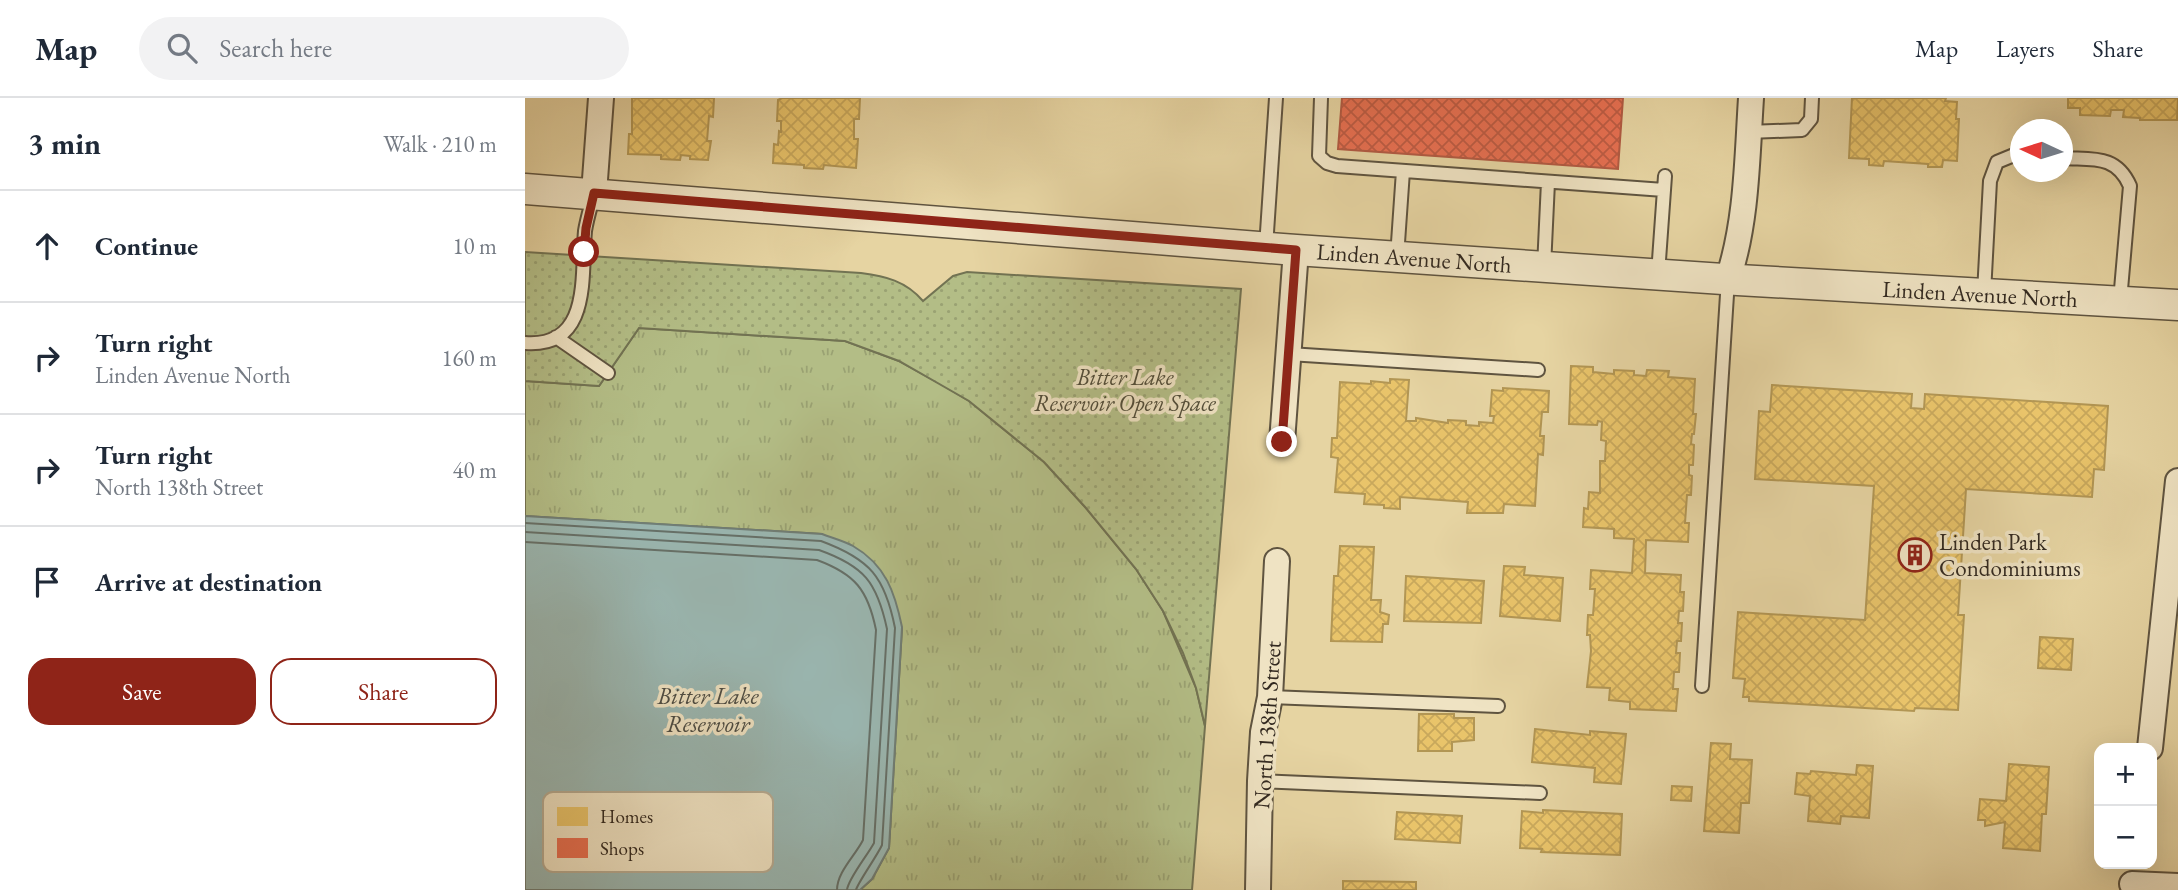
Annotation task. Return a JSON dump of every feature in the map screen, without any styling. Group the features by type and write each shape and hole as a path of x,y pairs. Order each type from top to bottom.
{"street":[{"path":"594,193 601,98"},
{"path":"1728,279 1738,248 1742,223 1751,98"},
{"name":"Linden Avenue North","path":"525,189 1296,250 1658,275 2178,305"},
{"path":"1282,442 1296,250"},
{"path":"2151,743 2178,481"},
{"name":"North 138th Street","path":"1258,890 1260,781 1263,732 1270,697 1277,561"},
{"path":"2133,879 2178,886"}],"lane":[{"path":"1266,247 1276,98"},
{"path":"1321,98 1319,156 1327,163 1338,166 1664,190"},
{"path":"1748,132 1802,130 1811,118 1812,98"},
{"path":"1984,294 1990,181 1997,162 2010,157"},
{"path":"2073,159 2109,161 2124,172 2130,186 2119,301"},
{"path":"1397,257 1403,171"},
{"path":"1658,275 1665,176"},
{"path":"1544,267 1548,182"},
{"path":"525,343 538,344 556,337 571,325 580,306 586,228 594,193"},
{"path":"1702,686 1728,279"},
{"path":"556,337 608,373"},
{"path":"1289,354 1538,370"},
{"path":"1270,697 1498,706"},
{"path":"1260,781 1540,793"}],"green space":[{"name":"Bitter Lake Reservoir Open Space","path":"525,252 861,273 895,281 910,289 923,301 953,276 967,272 1241,289 1205,726 1196,688 1183,653 1163,611 1136,569 1044,462 969,401 899,361 845,341 639,328 599,386 525,381"},
{"path":"639,328 845,341 899,361 969,401 1044,462 1136,569 1163,611 1196,688 1205,726 1192,890 860,890 872,879 889,848 902,628 822,534 525,516 525,381 599,386"}],"water":[{"name":"Bitter Lake Reservoir","path":"525,516 822,534 853,546 874,562 892,591 902,627 889,848 872,879 860,890 525,890"}],"building: Homes":[{"path":"632,98 714,98 713,117 709,116 707,141 711,141 708,160 690,159 690,156 681,155 680,160 661,159 661,155 628,154 629,134 632,134"},
{"path":"860,98 859,119 854,119 854,139 858,139 856,168 824,165 823,169 804,168 804,165 773,163 774,144 778,145 779,131 781,132 781,121 777,121 778,100"},
{"path":"1852,98 1946,98 1945,101 1957,102 1957,161 1943,160 1942,167 1884,161 1883,166 1869,165 1869,159 1849,158"},
{"path":"2068,98 2178,98 2177,120 2123,117 2124,110 2111,110 2110,116 2080,115 2080,108 2068,108"},
{"path":"1571,366 1593,367 1593,372 1614,374 1614,370 1634,371 1634,375 1646,376 1647,370 1669,371 1668,377 1695,379 1693,414 1696,414 1691,444 1694,445 1693,465 1689,465 1689,475 1692,476 1691,495 1687,495 1685,523 1689,523 1688,542 1646,540 1645,573 1681,575 1680,592 1684,592 1683,611 1679,611 1678,623 1682,623 1681,641 1677,641 1676,653 1680,653 1679,672 1674,672 1673,689 1678,689 1676,711 1630,709 1630,702 1609,700 1610,688 1587,687 1591,651 1590,635 1587,635 1588,615 1593,615 1595,589 1590,589 1591,570 1632,573 1634,539 1614,538 1614,529 1583,527 1584,508 1588,509 1589,492 1600,493 1600,461 1605,461 1606,441 1601,440 1602,422 1598,421 1597,425 1569,424"},
{"path":"1390,379 1409,380 1406,421 1416,421 1416,418 1448,423 1448,420 1466,421 1466,425 1479,426 1479,422 1493,423 1494,416 1490,416 1492,390 1503,391 1503,388 1549,391 1548,412 1542,412 1540,436 1544,436 1543,455 1538,454 1535,506 1504,504 1503,513 1467,513 1468,502 1400,497 1400,509 1384,508 1384,505 1364,504 1365,494 1335,492 1338,458 1331,457 1332,438 1337,438 1340,382 1390,383"},
{"name":"Linden Park Condominiums","path":"1772,385 1912,394 1911,408 1924,409 1925,394 2108,406 2104,470 2094,469 2092,497 1966,489 1958,615 1964,615 1958,710 1915,708 1914,711 1749,701 1749,697 1743,697 1745,679 1733,678 1738,612 1865,620 1874,486 1755,479 1759,411 1770,412"},
{"path":"1340,546 1374,547 1371,600 1381,600 1380,612 1389,615 1388,624 1383,624 1382,642 1331,641 1334,576 1338,576"},
{"path":"1504,566 1525,567 1524,575 1563,578 1560,621 1500,616"},
{"path":"1406,576 1484,581 1481,623 1404,621"},
{"path":"2040,637 2073,639 2071,670 2038,668"},
{"path":"1419,714 1454,714 1454,718 1474,718 1474,740 1452,742 1452,751 1418,751"},
{"path":"1535,729 1590,735 1590,731 1626,734 1621,784 1594,782 1595,768 1532,762"},
{"path":"1711,743 1731,744 1730,759 1752,760 1749,803 1741,803 1739,833 1704,831"},
{"path":"2009,764 2049,767 2040,851 2003,848 2005,822 1985,826 1985,820 1978,820 1980,799 2006,801"},
{"path":"1857,765 1873,766 1869,818 1841,816 1840,824 1808,821 1810,796 1795,794 1797,773 1810,774 1811,771 1856,775"},
{"path":"1672,786 1692,787 1691,801 1671,800"},
{"path":"1543,810 1622,814 1620,855 1541,852 1542,849 1520,848 1522,811 1543,813"},
{"path":"1397,812 1462,816 1460,843 1395,839"},
{"path":"1343,881 1416,882 1416,890 1343,890"}],"building: Shops":[{"path":"1342,98 1623,98 1618,169 1338,149"}],"place":[{"name":"Linden Park Condominiums","path":"1915,555"}],"route":[{"path":"584,252 594,193 1296,250 1282,442"}]}
